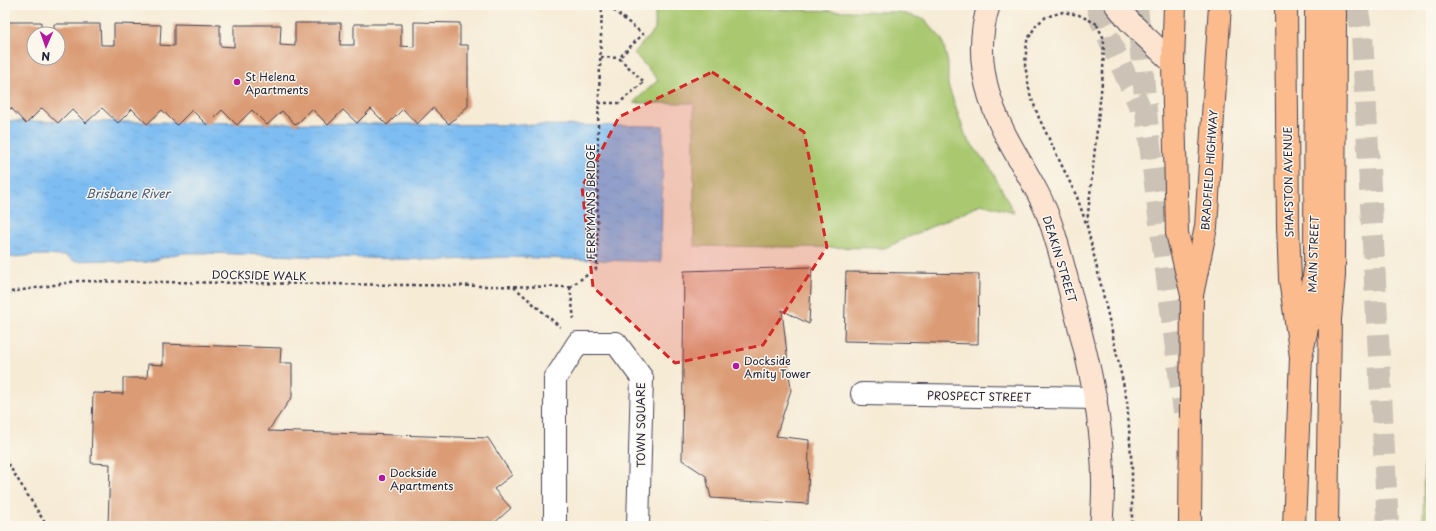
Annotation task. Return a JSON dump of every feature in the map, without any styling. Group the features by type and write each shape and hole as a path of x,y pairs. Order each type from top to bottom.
{"main road":[{"path":"1175,5 1173,63 1176,233 1192,295"},
{"name":"BRADFIELD HIGHWAY","path":"1190,526 1192,295 1206,227 1220,5"},
{"name":"SHAFSTON AVENUE","path":"1286,5 1290,279 1300,357"},
{"name":"MAIN STREET","path":"1294,526 1300,357 1309,318 1315,269 1317,5"},
{"name":"MAIN STREET","path":"1327,526 1330,319 1334,276 1334,5"}],"street":[{"name":"DEAKIN STREET","path":"989,5 984,21 982,46 984,76 990,100 1012,148 1035,186 1051,223 1080,326 1096,398 1101,431 1103,468 1101,526"},
{"path":"1108,12 1130,22 1173,63"},
{"path":"555,526 555,379 578,343"},
{"name":"TOWN SQUARE","path":"578,343 616,343 642,378 638,526"},
{"name":"PROSPECT STREET","path":"862,394 1096,398"}],"path":[{"name":"FERRYMANS BRIDGE","path":"570,287 597,268 598,126 602,5"},
{"path":"607,5 643,34 620,58"},
{"path":"1087,226 1103,73 1104,39 1097,24 1079,14 1063,12 1046,17 1036,25 1027,42 1025,66 1030,94 1039,118 1077,197 1087,226 1127,401 1132,469 1132,526"},
{"path":"1097,24 1108,12"},
{"path":"599,104 619,103 644,82 620,58 601,57"},
{"name":"DOCKSIDE WALK","path":"5,293 78,281 570,287"},
{"path":"514,286 578,343"},
{"path":"570,287 578,343"},
{"path":"5,459 48,526"}],"highlighted area":[{"path":"712,72 804,132 827,247 763,345 675,363 593,287 582,187 619,117"}],"green space":[{"path":"655,7 898,12 924,19 942,39 948,63 948,85 966,137 991,169 1014,213 981,204 885,248 694,246 694,103 633,103 658,80 634,53 655,29"},
{"path":"1424,449 1431,450 1431,526 1423,526"}],"water":[{"name":"Brisbane River","path":"5,121 663,126 661,262 508,257 448,260 205,253 181,253 147,262 121,263 109,260 74,261 67,256 35,255 5,258"}],"building":[{"name":"St Helena Apartments","path":"5,22 41,22 41,26 26,26 26,66 66,66 66,26 54,26 54,24 100,24 101,45 114,45 114,24 161,25 160,45 174,46 174,24 220,25 220,46 234,47 234,25 281,25 280,45 295,46 295,23 341,23 340,45 354,45 354,24 401,24 401,46 414,47 414,22 460,23 460,45 468,45 468,106 449,124 433,108 417,124 403,109 387,125 371,109 357,123 343,110 328,125 312,109 296,125 282,111 267,125 252,110 237,125 222,110 207,125 192,110 177,125 162,110 147,124 132,109 118,123 102,108 86,123 72,109 58,123 42,108 26,124 11,108 5,114"},
{"name":"Dockside Amity Tower","path":"812,267 809,324 782,310 791,390 776,436 809,440 808,504 711,498 706,476 682,460 684,271"},
{"path":"846,272 979,274 978,344 844,341"},
{"path":"163,344 281,348 280,363 292,363 292,397 268,431 488,438 512,475 494,489 511,508 491,526 108,526 110,464 91,463 93,393 123,394 123,378 147,378 148,364 163,365"},
{"path":"762,523 804,525 804,526 762,526"}],"tunnel":[{"path":"1097,5 1101,21 1140,107"},
{"path":"1137,5 1147,121 1184,412"},
{"path":"1357,5 1362,35 1388,526"}],"place":[{"name":"St Helena Apartments","path":"237,82"},
{"name":"Dockside Amity Tower","path":"736,366"},
{"name":"Dockside Apartments","path":"382,478"}]}
